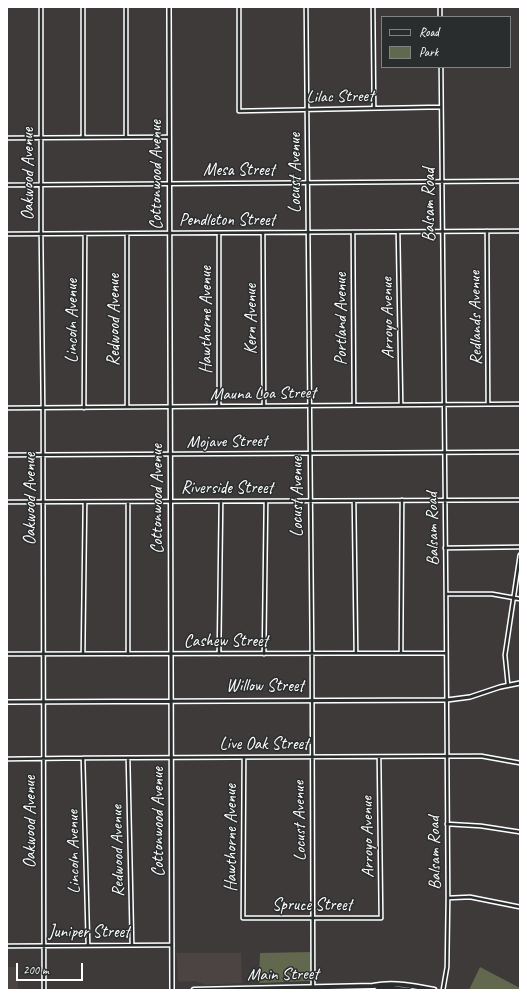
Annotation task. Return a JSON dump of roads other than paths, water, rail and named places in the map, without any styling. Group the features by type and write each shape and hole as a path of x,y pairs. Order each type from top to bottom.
{"main road":[{"name":"Main Street","path":"373,986 393,984 434,990"},
{"name":"Main Street","path":"194,990 373,986 410,990"}],"street":[{"name":"Oakwood Avenue","path":"41,7 44,990"},
{"path":"83,7 83,137"},
{"path":"126,7 126,137"},
{"name":"Cottonwood Avenue","path":"169,7 172,990"},
{"name":"Lilac Street","path":"239,7 239,111 441,107"},
{"name":"Locust Avenue","path":"306,7 312,654 313,987"},
{"path":"373,7 374,108"},
{"name":"Balsam Road","path":"441,68 448,898 447,967 442,990"},
{"path":"7,138 169,137"},
{"name":"Mesa Street","path":"7,185 520,181"},
{"name":"Redlands Avenue","path":"487,231 488,404"},
{"name":"Pendleton Street","path":"7,234 520,231"},
{"name":"Portland Avenue","path":"353,232 354,405"},
{"name":"Arroyo Avenue","path":"398,232 401,405"},
{"name":"Hawthorne Avenue","path":"219,233 219,406"},
{"name":"Kern Avenue","path":"263,233 264,406"},
{"name":"Lincoln Avenue","path":"84,408 85,234"},
{"name":"Redwood Avenue","path":"127,406 128,234"},
{"name":"Mauna Loa Street","path":"7,408 264,406 309,404 520,404"},
{"name":"Mojave Street","path":"7,455 520,452"},
{"path":"401,653 402,500"},
{"name":"Riverside Street","path":"7,502 520,500"},
{"path":"219,654 221,501"},
{"path":"264,654 266,501"},
{"path":"354,501 356,653"},
{"path":"83,654 86,502"},
{"path":"128,502 128,654"},
{"path":"445,548 520,547"},
{"path":"508,685 505,655 520,555"},
{"path":"446,594 492,594 520,599"},
{"name":"Cashew Street","path":"7,654 446,653"},
{"name":"Willow Street","path":"7,702 447,700 470,697 508,685 520,683"},
{"name":"Live Oak Street","path":"7,759 481,756 520,762"},
{"name":"Arroyo Avenue","path":"379,757 381,918"},
{"name":"Lincoln Avenue","path":"83,758 88,945"},
{"name":"Redwood Avenue","path":"128,758 132,944"},
{"name":"Hawthorne Avenue","path":"243,918 244,758"},
{"path":"447,824 481,826 520,832"},
{"path":"448,898 470,897 520,906"},
{"name":"Spruce Street","path":"243,918 381,918"},
{"name":"Juniper Street","path":"7,946 132,944 172,945"}]}
